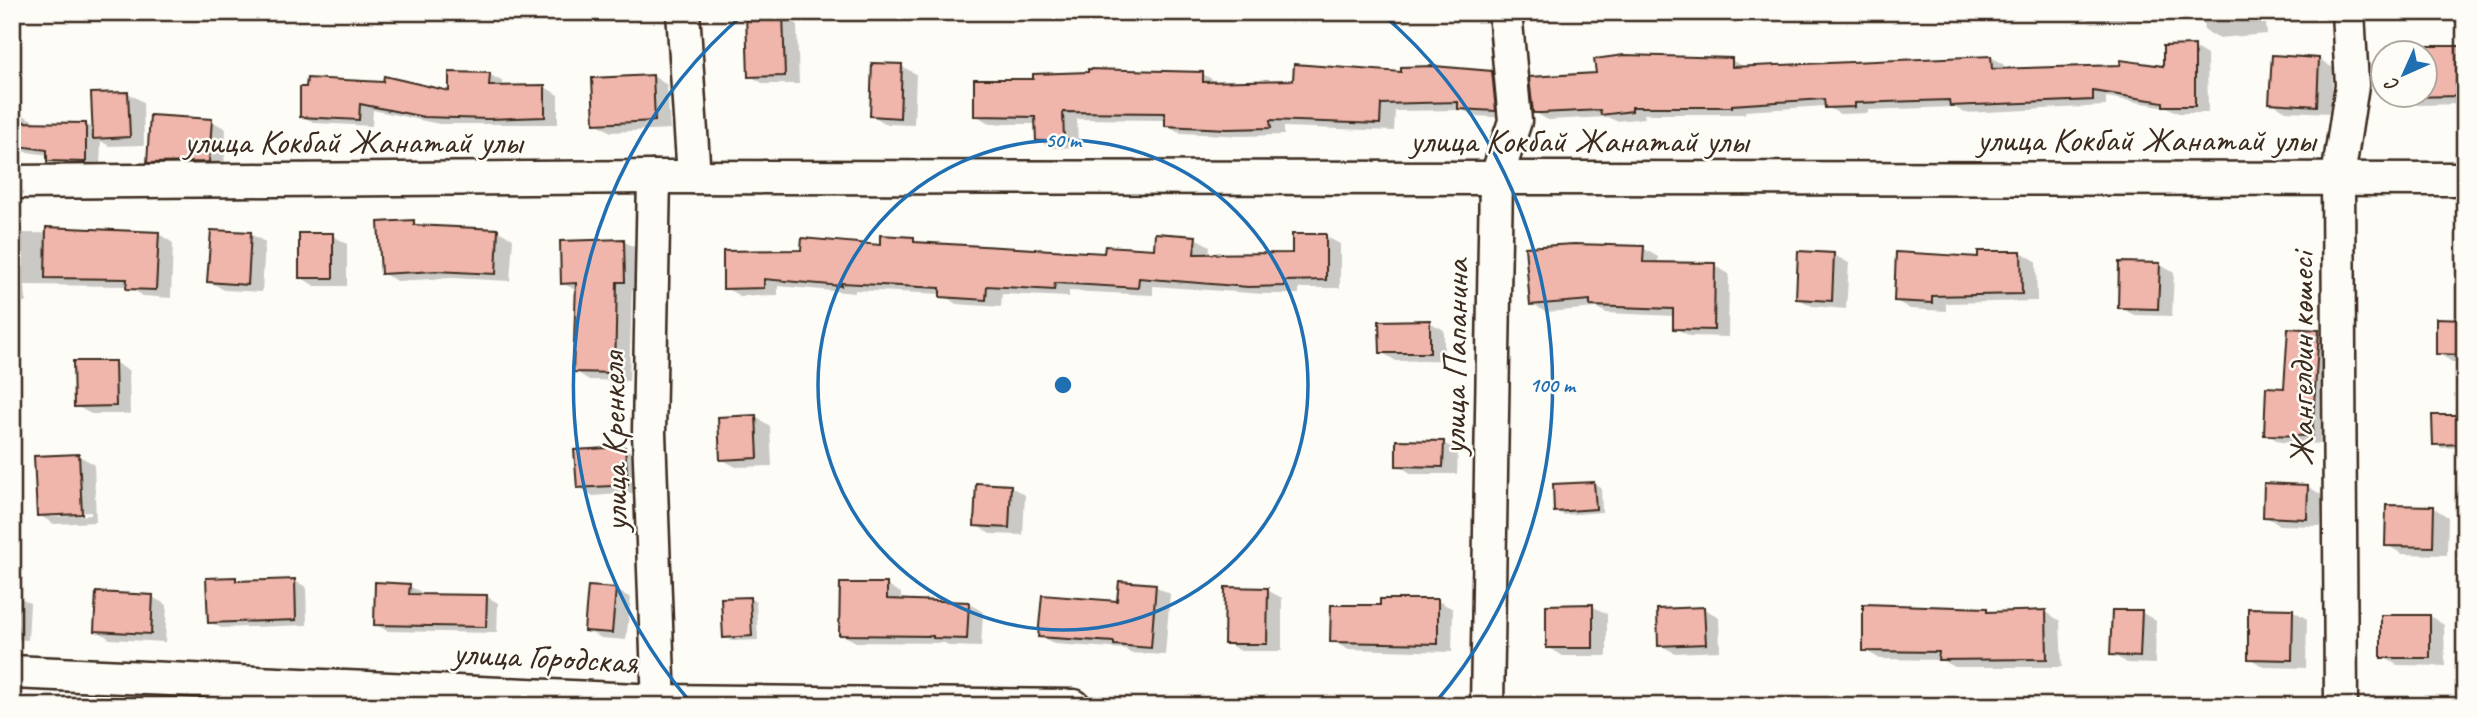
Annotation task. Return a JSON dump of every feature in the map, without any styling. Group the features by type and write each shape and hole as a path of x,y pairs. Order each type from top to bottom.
{"street":[{"path":"683,12 694,177"},
{"name":"улица Папанина","path":"1487,706 1496,179 1515,121 1505,12"},
{"name":"Жангелдин көшесі","path":"2341,706 2338,177 2352,85 2348,12"},
{"name":"улица Кокбай Жанатай улы","path":"12,182 654,177 2465,179"},
{"name":"улица Кренкеля","path":"654,177 649,433 659,703"},
{"name":"улица Городская","path":"12,672 659,703 1074,706"}],"building":[{"path":"783,13 785,76 748,77 746,14"},
{"path":"2195,45 2195,106 2163,106 2163,102 2093,91 2093,100 1950,106 1949,100 1855,103 1855,107 1825,108 1824,99 1732,107 1632,107 1632,111 1601,115 1600,110 1533,113 1529,77 1596,73 1594,59 1624,55 1732,58 1732,67 1991,56 1992,69 2120,65 2121,60 2163,66 2163,46"},
{"path":"2438,46 2464,46 2465,96 2438,96"},
{"path":"2272,55 2319,58 2317,106 2269,103"},
{"path":"872,63 902,64 900,118 870,116"},
{"path":"1294,64 1401,72 1401,67 1434,66 1492,71 1496,111 1458,109 1458,102 1381,104 1380,124 1270,120 1271,128 1227,129 1165,126 1165,113 1063,112 1064,140 1036,141 1035,117 974,116 974,79 1033,79 1033,74 1088,72 1088,69 1203,72 1203,82 1293,80"},
{"path":"449,72 490,73 489,86 545,85 545,117 424,117 360,104 359,120 300,117 300,87 306,87 307,78 383,82 384,76 449,91"},
{"path":"653,75 655,121 594,124 592,78"},
{"path":"128,92 130,137 93,139 91,93"},
{"path":"150,115 212,119 209,162 147,163"},
{"path":"12,122 86,123 86,162 47,161 47,150 12,145"},
{"path":"414,220 414,225 498,229 496,274 436,271 381,274 378,222"},
{"path":"46,227 159,232 156,290 126,289 127,279 45,278"},
{"path":"211,230 251,232 248,285 207,282"},
{"path":"299,233 333,233 333,278 299,278"},
{"path":"1155,233 1196,236 1194,254 1292,253 1292,234 1326,234 1326,280 1285,281 1285,286 1248,287 1139,278 1138,288 1055,283 1054,290 987,286 986,300 940,297 940,288 841,283 841,286 764,279 764,288 723,289 723,251 801,250 802,238 880,245 880,235 914,237 914,242 1104,253 1105,246 1154,249"},
{"path":"624,239 625,282 617,282 615,373 573,372 576,283 561,284 560,241"},
{"path":"1574,244 1644,246 1643,262 1715,263 1714,330 1673,329 1673,309 1590,306 1590,300 1530,305 1525,247"},
{"path":"1798,251 1834,253 1832,301 1796,299"},
{"path":"1978,251 2021,251 2022,294 1932,296 1932,303 1894,301 1896,252 1978,257"},
{"path":"2119,262 2160,263 2158,309 2118,308"},
{"path":"2436,318 2465,319 2465,355 2436,354"},
{"path":"1430,320 1430,353 1380,353 1379,321"},
{"path":"2288,328 2319,330 2312,436 2264,435 2266,387 2284,388"},
{"path":"73,361 115,361 116,406 74,407"},
{"path":"756,415 758,458 720,460 718,417"},
{"path":"2432,415 2464,415 2465,444 2433,445"},
{"path":"1396,440 1444,441 1443,467 1396,466"},
{"path":"625,447 628,485 577,488 574,450"},
{"path":"79,454 82,514 37,516 34,456"},
{"path":"1594,482 1596,509 1554,512 1553,484"},
{"path":"976,483 1011,485 1009,528 974,526"},
{"path":"2264,483 2308,485 2307,519 2263,517"},
{"path":"2386,505 2434,506 2433,547 2385,546"},
{"path":"236,577 236,581 295,579 296,620 208,623 206,578"},
{"path":"1119,581 1156,584 1151,648 1114,645 1114,642 1038,637 1042,595 1117,601"},
{"path":"375,582 410,584 409,594 487,595 486,627 374,625"},
{"path":"840,583 887,583 887,599 969,602 967,639 839,635"},
{"path":"588,586 616,588 612,633 584,631"},
{"path":"1225,587 1268,588 1267,644 1224,644"},
{"path":"96,592 153,595 151,634 94,631"},
{"path":"750,597 752,636 723,638 721,598"},
{"path":"1380,599 1438,599 1438,644 1330,642 1331,605 1380,605"},
{"path":"1593,604 1593,648 1546,648 1546,605"},
{"path":"1863,604 1987,608 1987,612 2046,610 2047,659 1938,660 1939,652 1863,651"},
{"path":"1704,607 1706,644 1658,646 1657,609"},
{"path":"2248,608 2293,609 2292,660 2248,659"},
{"path":"2112,610 2142,610 2140,657 2110,655"},
{"path":"2381,615 2430,615 2430,658 2381,658"}]}
